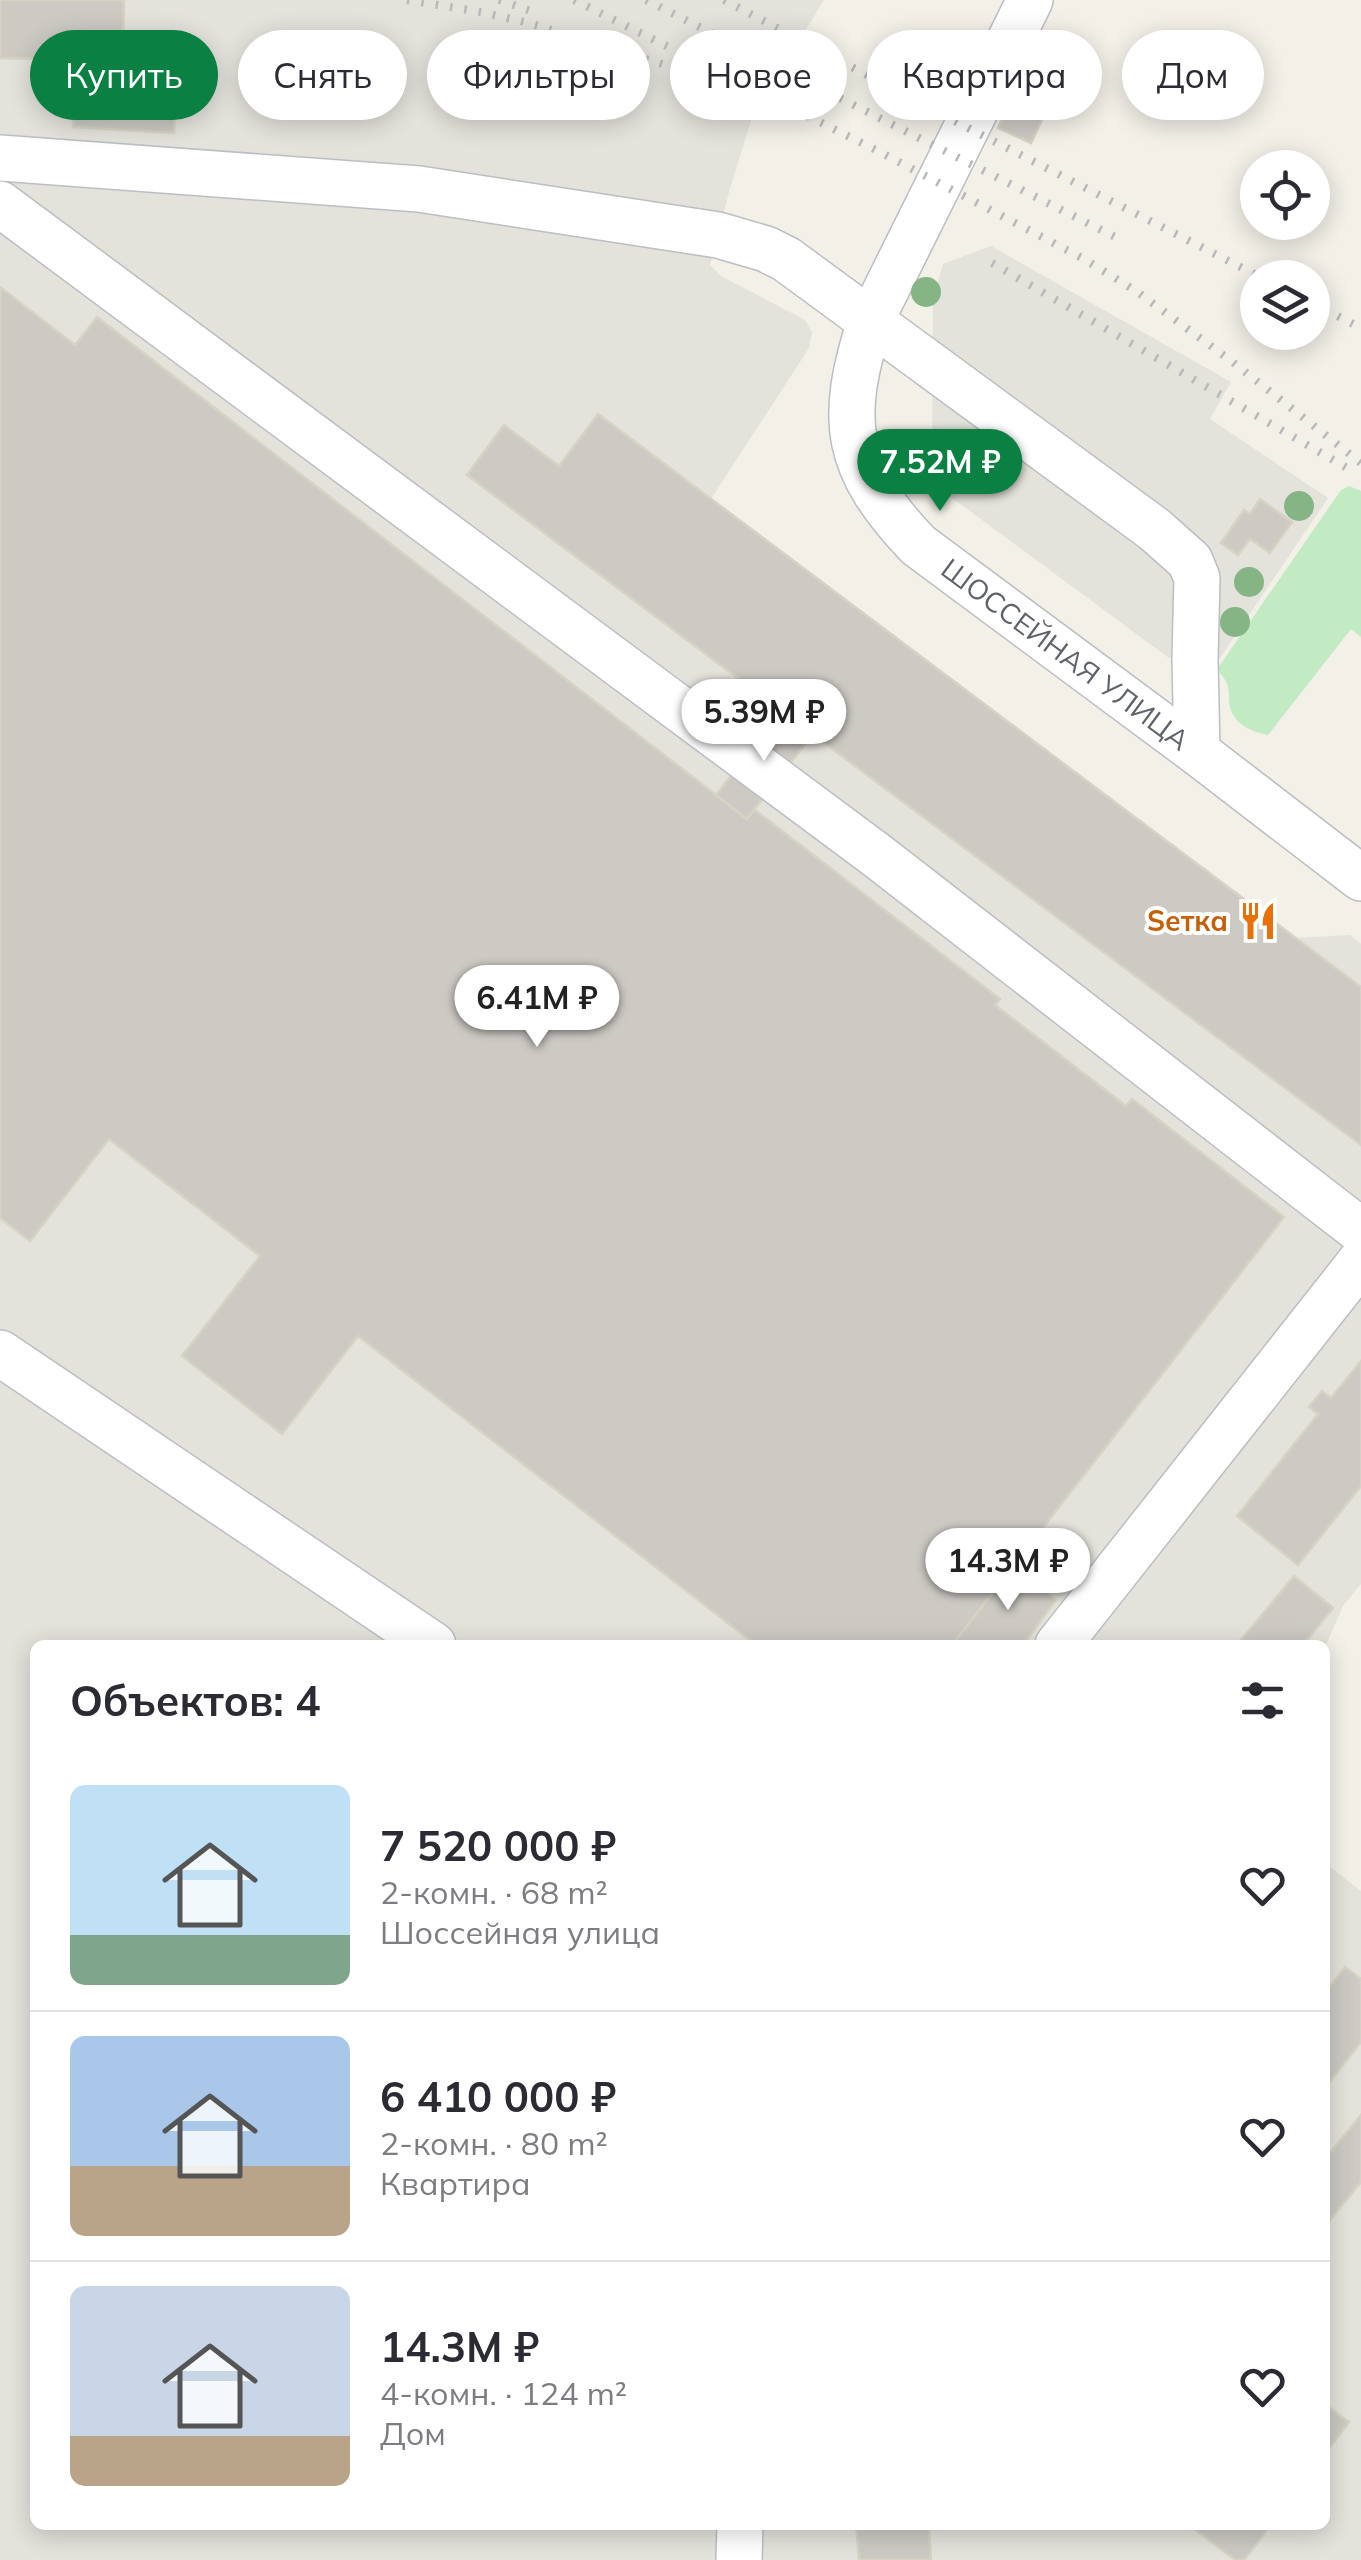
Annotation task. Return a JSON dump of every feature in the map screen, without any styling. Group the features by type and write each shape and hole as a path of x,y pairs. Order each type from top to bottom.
{"street":[{"name":"ШОССЕЙНАЯ УЛИЦА","path":"1030,0 870,322 850,407 864,474 893,518 918,546 1361,878"},
{"path":"0,158 419,189 718,235 766,248 1154,529 1190,561 1198,592 1194,659 1197,752"},
{"path":"0,204 875,854 1361,1231"},
{"path":"1062,1640 1361,1261"},
{"path":"0,1353 426,1640"},
{"path":"739,2560 740,2530"}],"shaded area":[{"path":"0,0 824,0 806,30 670,30 670,120 751,120 710,265 721,276 805,320 812,332 809,348 711,499 1296,938 1350,935 1361,944 1361,1584 1343,1606 1328,1640 30,1640 30,2530 1330,2530 1330,1867 1361,1891 1361,2560 0,2560"},
{"path":"991,246 1231,382 1210,419 1328,498 1218,661 1169,658 932,483 933,299 943,264"}],"green space":[{"path":"1349,486 1361,491 1361,637 1351,629 1268,735 1254,731 1233,714 1226,682 1211,666 1220,665 1341,490"}],"building":[{"path":"0,0 124,0 124,30 30,30 30,59 0,58"},
{"path":"73,120 175,120 174,133 73,127"},
{"path":"1002,120 1042,120 1031,143 998,128"},
{"path":"0,287 75,345 97,317 747,819 755,810 1000,999 995,1005 1126,1106 1132,1099 1284,1217 956,1640 750,1640 358,1336 282,1434 182,1356 260,1256 109,1139 30,1241 0,1218"},
{"path":"598,414 1361,987 1361,1145 467,475 504,425 559,466"},
{"path":"1260,499 1292,522 1270,553 1250,539 1238,555 1221,543 1244,510 1250,514"},
{"path":"782,710 813,734 747,819 716,795"},
{"path":"1361,1361 1361,1486 1298,1565 1237,1516 1318,1414 1309,1407 1322,1391 1331,1398"},
{"path":"1014,1566 1056,1600 1027,1640 956,1640"},
{"path":"1294,1576 1333,1608 1307,1640 1241,1640"},
{"path":"1345,1967 1361,1979 1361,2042 1330,2082 1330,1986"},
{"path":"1361,2115 1361,2182 1330,2220 1330,2153"},
{"path":"1330,2408 1349,2422 1330,2447"},
{"path":"856,2530 929,2530 931,2560 859,2560"},
{"path":"1196,2530 1267,2530 1244,2560 1235,2560"}],"railway":[{"path":"407,0 529,23 670,66"},
{"path":"499,0 537,13"},
{"path":"574,0 876,150 1084,259 1136,291 1230,360 1361,463"},
{"path":"646,0 1117,238"},
{"path":"724,0 1240,267"},
{"path":"992,263 1347,468"},
{"path":"1330,312 1361,328"}],"place":[{"name":"Sетка","path":"1258,921"}]}
